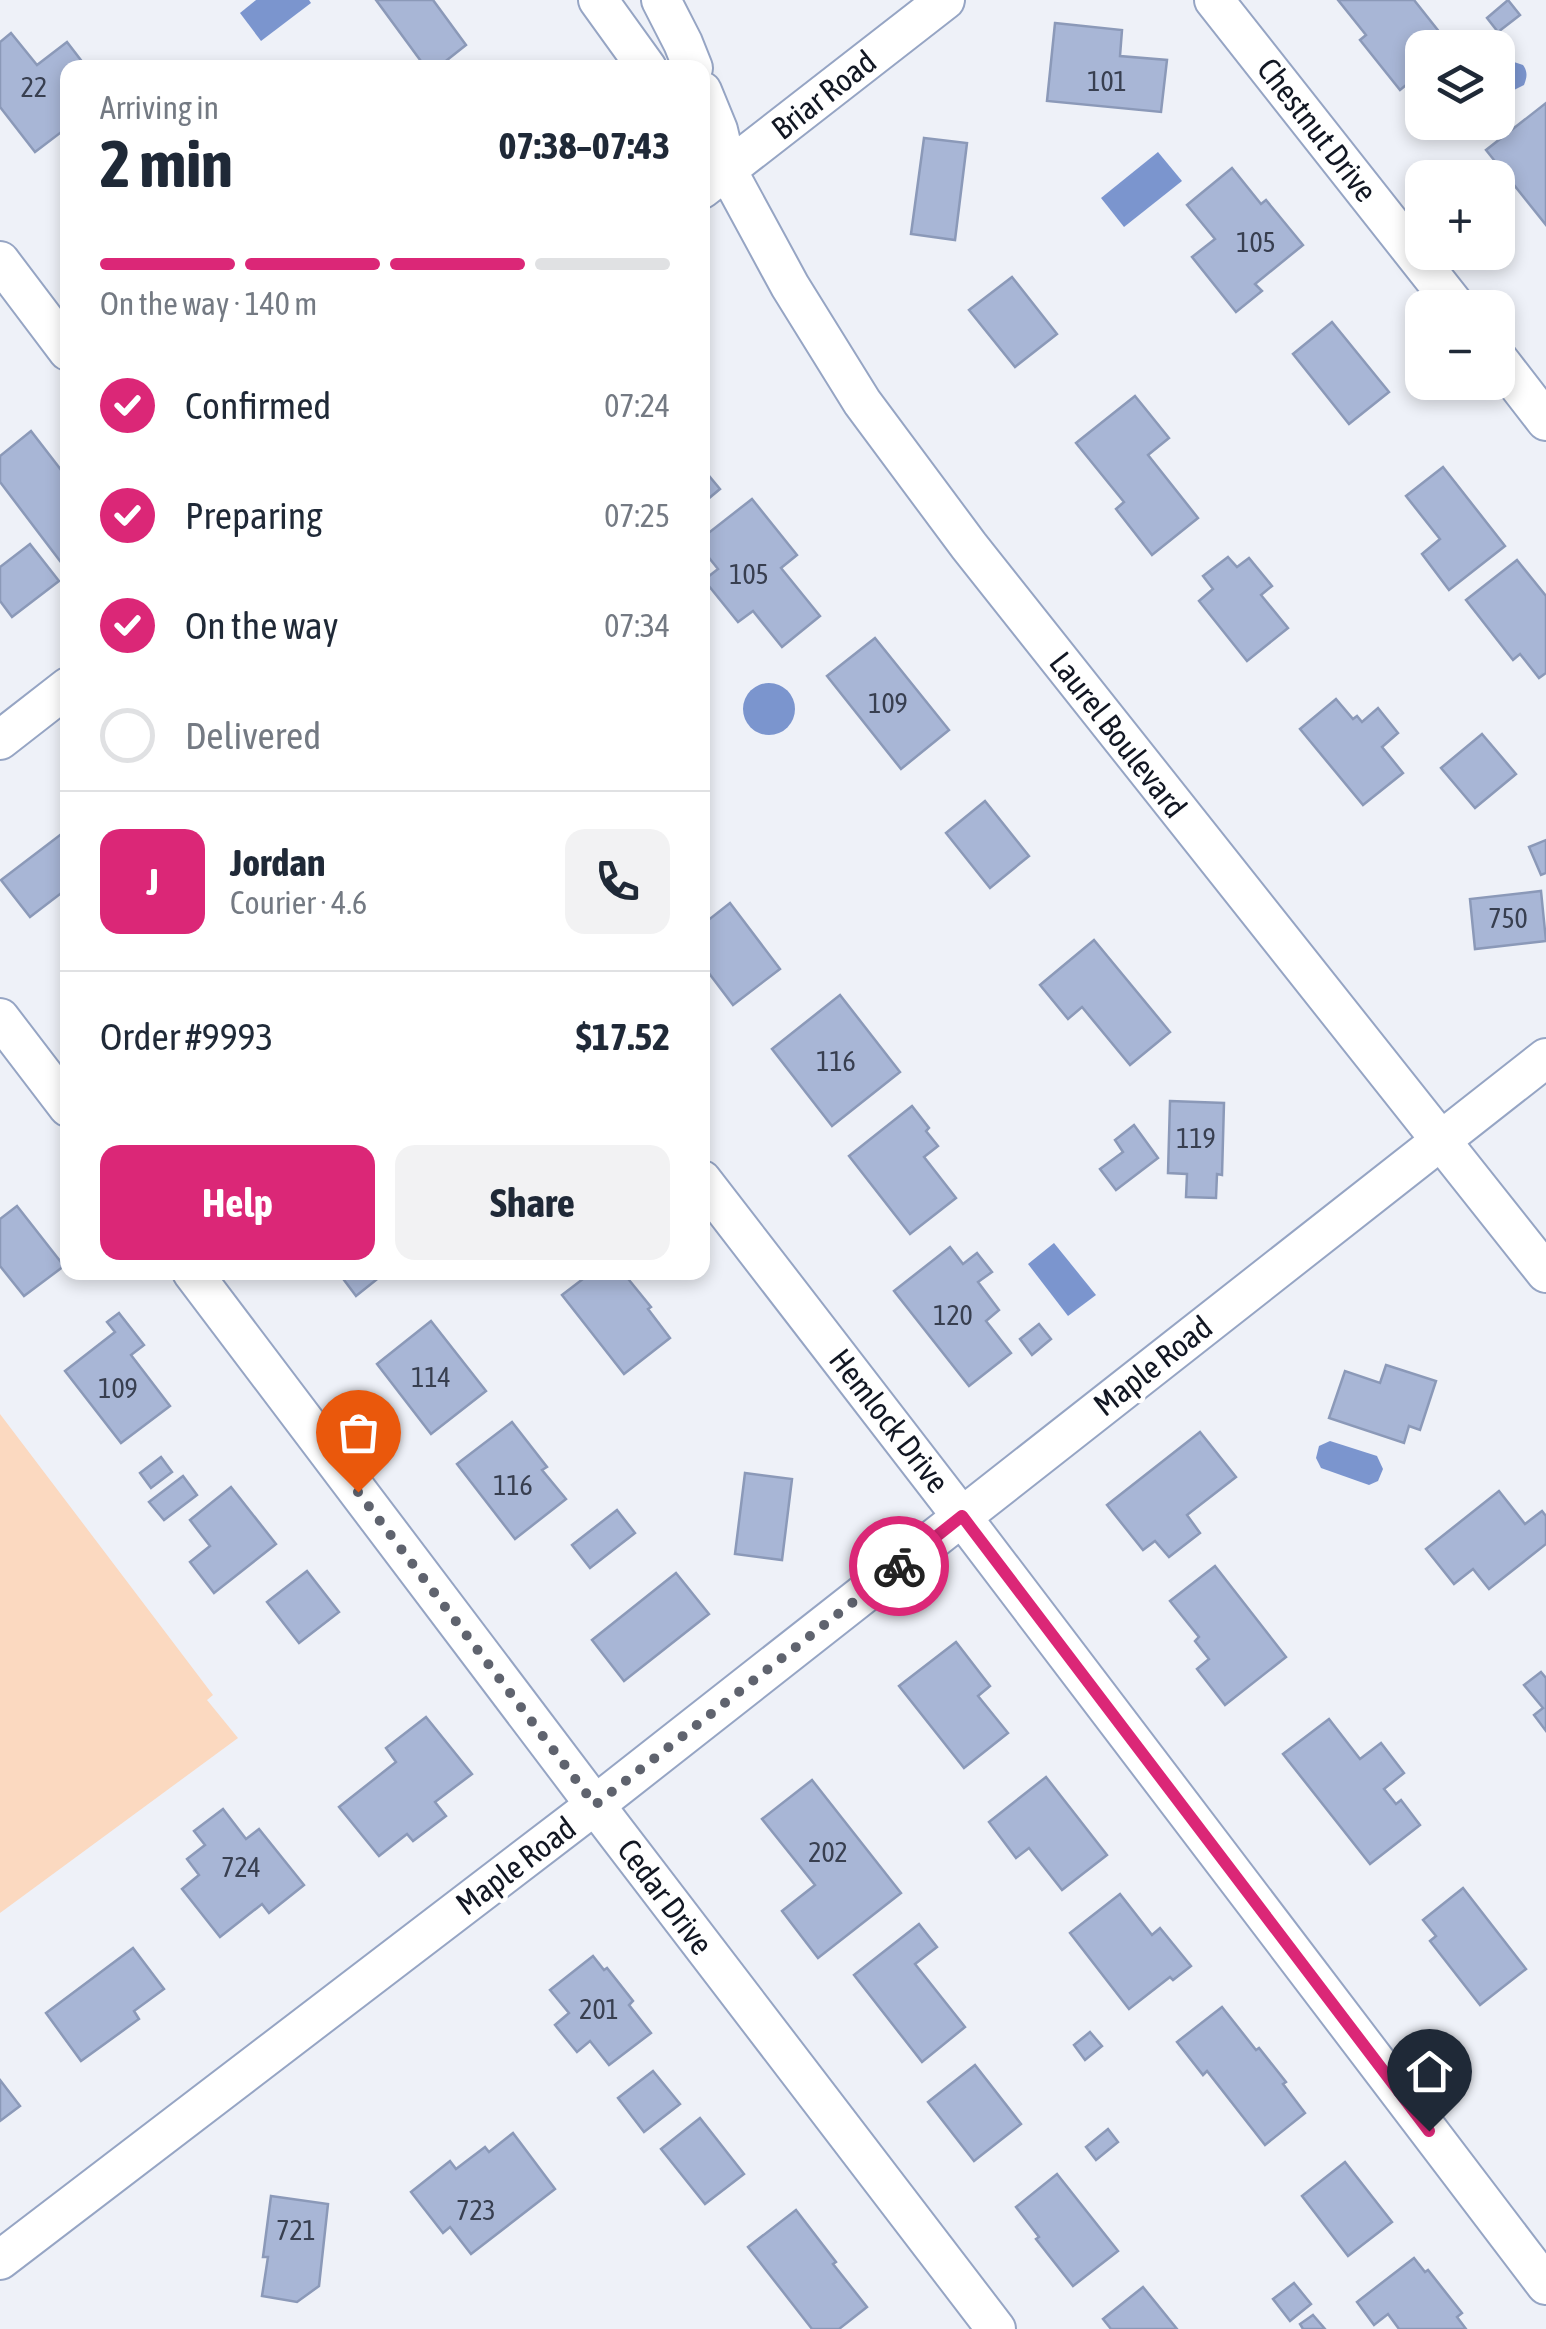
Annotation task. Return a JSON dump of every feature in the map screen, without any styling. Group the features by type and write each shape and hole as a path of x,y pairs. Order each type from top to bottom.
{"street":[{"path":"598,0 641,60"},
{"path":"661,0 690,60"},
{"name":"Briar Road","path":"711,168 944,0"},
{"name":"Chestnut Drive","path":"1214,0 1443,290"},
{"name":"Laurel Boulevard","path":"710,111 718,130 711,168 862,402 969,546 1546,1274"},
{"path":"0,261 60,340"},
{"path":"1515,381 1546,421"},
{"path":"0,740 60,693"},
{"path":"0,1018 60,1097"},
{"name":"Maple Road","path":"0,2260 595,1805 1546,1058"},
{"name":"Hemlock Drive","path":"710,1190 1546,2285"},
{"name":"Cedar Drive","path":"198,1280 996,2329"}],"shaded area":[{"path":"0,1414 213,1695 207,1700 238,1738 0,1913"}],"water":[{"path":"256,0 311,3 261,41 240,13"},
{"path":"1515,62 1523,65 1526,72 1524,85 1515,90"},
{"path":"1158,152 1182,181 1124,227 1101,198"},
{"path":"769,683 787,691 795,709 787,727 769,735 751,727 743,709 751,691"},
{"path":"1054,1243 1096,1295 1068,1316 1028,1264"},
{"path":"1330,1441 1377,1456 1383,1469 1378,1481 1369,1485 1321,1468 1316,1458 1319,1446"}],"building":[{"path":"376,0 433,0 466,45 447,60 420,60"},
{"path":"1338,0 1414,0 1438,30 1405,30 1405,86 1400,90 1360,40 1366,35"},
{"path":"1508,0 1520,15 1501,30 1487,18"},
{"path":"1055,23 1122,30 1120,56 1167,60 1161,112 1047,101"},
{"path":"11,33 37,65 67,42 81,60 60,60 60,133 35,152 0,107 0,42"},
{"path":"1546,103 1546,225 1515,186 1515,160 1494,160 1486,150 1499,140 1515,140 1515,127"},
{"path":"924,138 967,143 955,240 911,234"},
{"path":"1232,168 1261,204 1266,200 1303,245 1255,284 1262,291 1236,312 1192,257 1215,239 1187,205"},
{"path":"1012,277 1057,334 1015,367 969,310"},
{"path":"1332,322 1389,392 1349,424 1293,354"},
{"path":"1135,396 1169,438 1148,455 1198,518 1152,555 1116,509 1124,502 1076,443"},
{"path":"31,431 60,469 60,561 0,482 0,456"},
{"path":"1443,467 1505,546 1449,590 1422,554 1440,539 1406,496"},
{"path":"710,477 720,489 710,497"},
{"path":"752,499 797,555 781,568 820,616 782,647 753,611 738,622 710,587 710,575 718,569 710,559 710,532"},
{"path":"30,544 59,581 12,617 0,601 0,567"},
{"path":"1228,557 1237,567 1249,558 1272,586 1261,595 1288,628 1247,661 1199,601 1213,589 1203,576"},
{"path":"1517,560 1546,596 1546,673 1539,678 1520,654 1513,660 1466,600"},
{"path":"875,638 949,730 901,769 827,676"},
{"path":"1336,699 1353,719 1357,716 1362,722 1378,708 1398,733 1382,747 1403,773 1363,805 1300,729"},
{"path":"1482,734 1516,774 1475,808 1441,768"},
{"path":"985,801 1029,856 990,888 946,833"},
{"path":"60,835 60,894 30,917 1,880"},
{"path":"1546,840 1546,873 1541,875 1529,847"},
{"path":"1541,891 1546,941 1475,949 1470,899"},
{"path":"730,903 780,969 733,1005 710,975 710,919"},
{"path":"1094,940 1170,1032 1130,1065 1082,1007 1068,1019 1040,985"},
{"path":"840,995 900,1072 832,1126 772,1049"},
{"path":"1170,1101 1224,1103 1222,1175 1217,1174 1216,1198 1186,1197 1187,1174 1168,1173"},
{"path":"912,1106 938,1146 924,1157 956,1198 910,1234 849,1156"},
{"path":"1134,1125 1158,1158 1116,1190 1100,1169 1123,1152 1115,1140"},
{"path":"17,1206 60,1261 60,1269 24,1296 0,1266 0,1219"},
{"path":"950,1247 963,1264 977,1253 992,1272 978,1282 999,1310 986,1321 1011,1353 969,1386 894,1291"},
{"path":"344,1280 376,1280 356,1296"},
{"path":"582,1280 629,1280 670,1338 624,1374 562,1295"},
{"path":"119,1313 144,1345 131,1355 170,1406 121,1443 65,1371 115,1332 107,1322"},
{"path":"431,1321 486,1391 431,1434 377,1364"},
{"path":"1039,1324 1051,1339 1032,1355 1020,1339"},
{"path":"1386,1365 1436,1381 1420,1430 1409,1426 1404,1443 1329,1418 1345,1371 1380,1383"},
{"path":"512,1422 566,1499 515,1539 457,1464"},
{"path":"1200,1432 1236,1477 1187,1515 1200,1533 1169,1557 1155,1541 1143,1550 1107,1505"},
{"path":"161,1457 172,1472 151,1488 140,1473"},
{"path":"745,1473 792,1479 782,1560 735,1554"},
{"path":"183,1476 197,1495 164,1520 149,1502"},
{"path":"231,1487 276,1544 214,1593 190,1562 210,1546 190,1520"},
{"path":"1499,1491 1525,1524 1542,1511 1546,1516 1546,1544 1489,1589 1473,1569 1454,1584 1426,1549"},
{"path":"617,1510 635,1533 590,1568 572,1545"},
{"path":"1215,1566 1286,1657 1225,1705 1197,1669 1209,1659 1195,1641 1199,1637 1170,1601"},
{"path":"307,1571 339,1612 299,1643 267,1602"},
{"path":"676,1573 709,1614 624,1681 592,1640"},
{"path":"956,1642 990,1686 978,1696 1008,1733 964,1768 899,1686"},
{"path":"1541,1672 1546,1678 1546,1731 1534,1715 1543,1708 1524,1685"},
{"path":"426,1717 472,1774 435,1802 446,1816 413,1841 407,1834 379,1856 339,1807 396,1762 386,1748"},
{"path":"1329,1719 1360,1759 1381,1743 1404,1773 1384,1789 1396,1804 1401,1800 1420,1825 1370,1864 1283,1754"},
{"path":"1046,1777 1107,1855 1062,1890 1029,1848 1016,1858 989,1822"},
{"path":"812,1780 901,1893 818,1958 782,1911 815,1885 762,1819"},
{"path":"223,1809 246,1839 259,1829 304,1885 269,1913 262,1904 220,1937 182,1889 199,1875 187,1859 205,1845 194,1831"},
{"path":"1463,1888 1526,1969 1480,2005 1430,1941 1436,1936 1423,1920"},
{"path":"1120,1894 1152,1935 1160,1928 1191,1966 1129,2009 1070,1933"},
{"path":"919,1924 937,1947 915,1964 965,2027 922,2062 854,1975"},
{"path":"133,1948 164,1989 134,2011 139,2019 81,2061 46,2013"},
{"path":"593,1956 633,2001 629,2005 651,2033 609,2065 590,2041 577,2052 555,2025 569,2013 550,1990"},
{"path":"1222,2007 1286,2082 1283,2084 1305,2113 1265,2145 1207,2071 1203,2075 1177,2042"},
{"path":"1090,2032 1102,2046 1085,2060 1074,2045"},
{"path":"975,2065 1021,2124 974,2161 928,2102"},
{"path":"653,2071 680,2104 644,2132 618,2098"},
{"path":"0,2080 20,2106 0,2121"},
{"path":"700,2118 744,2174 705,2204 661,2149"},
{"path":"1108,2129 1118,2142 1096,2160 1086,2147"},
{"path":"513,2133 555,2189 471,2254 450,2227 443,2233 411,2192 450,2161 456,2169 485,2147 489,2152"},
{"path":"1345,2162 1392,2222 1348,2256 1302,2196"},
{"path":"1057,2174 1118,2251 1073,2286 1016,2207"},
{"path":"271,2196 328,2204 319,2286 297,2302 262,2296"},
{"path":"796,2210 867,2307 839,2329 812,2329 748,2247"},
{"path":"1414,2258 1462,2313 1457,2317 1466,2329 1399,2329 1388,2314 1374,2325 1357,2302"},
{"path":"1294,2283 1311,2304 1290,2321 1273,2299"},
{"path":"1143,2287 1177,2329 1111,2329 1103,2319"},
{"path":"1313,2315 1325,2329 1303,2329 1300,2324"}],"way so far":[{"path":"358,1492 595,1805 899,1566"}],"route":[{"path":"899,1566 962,1516 1429,2131"}]}
